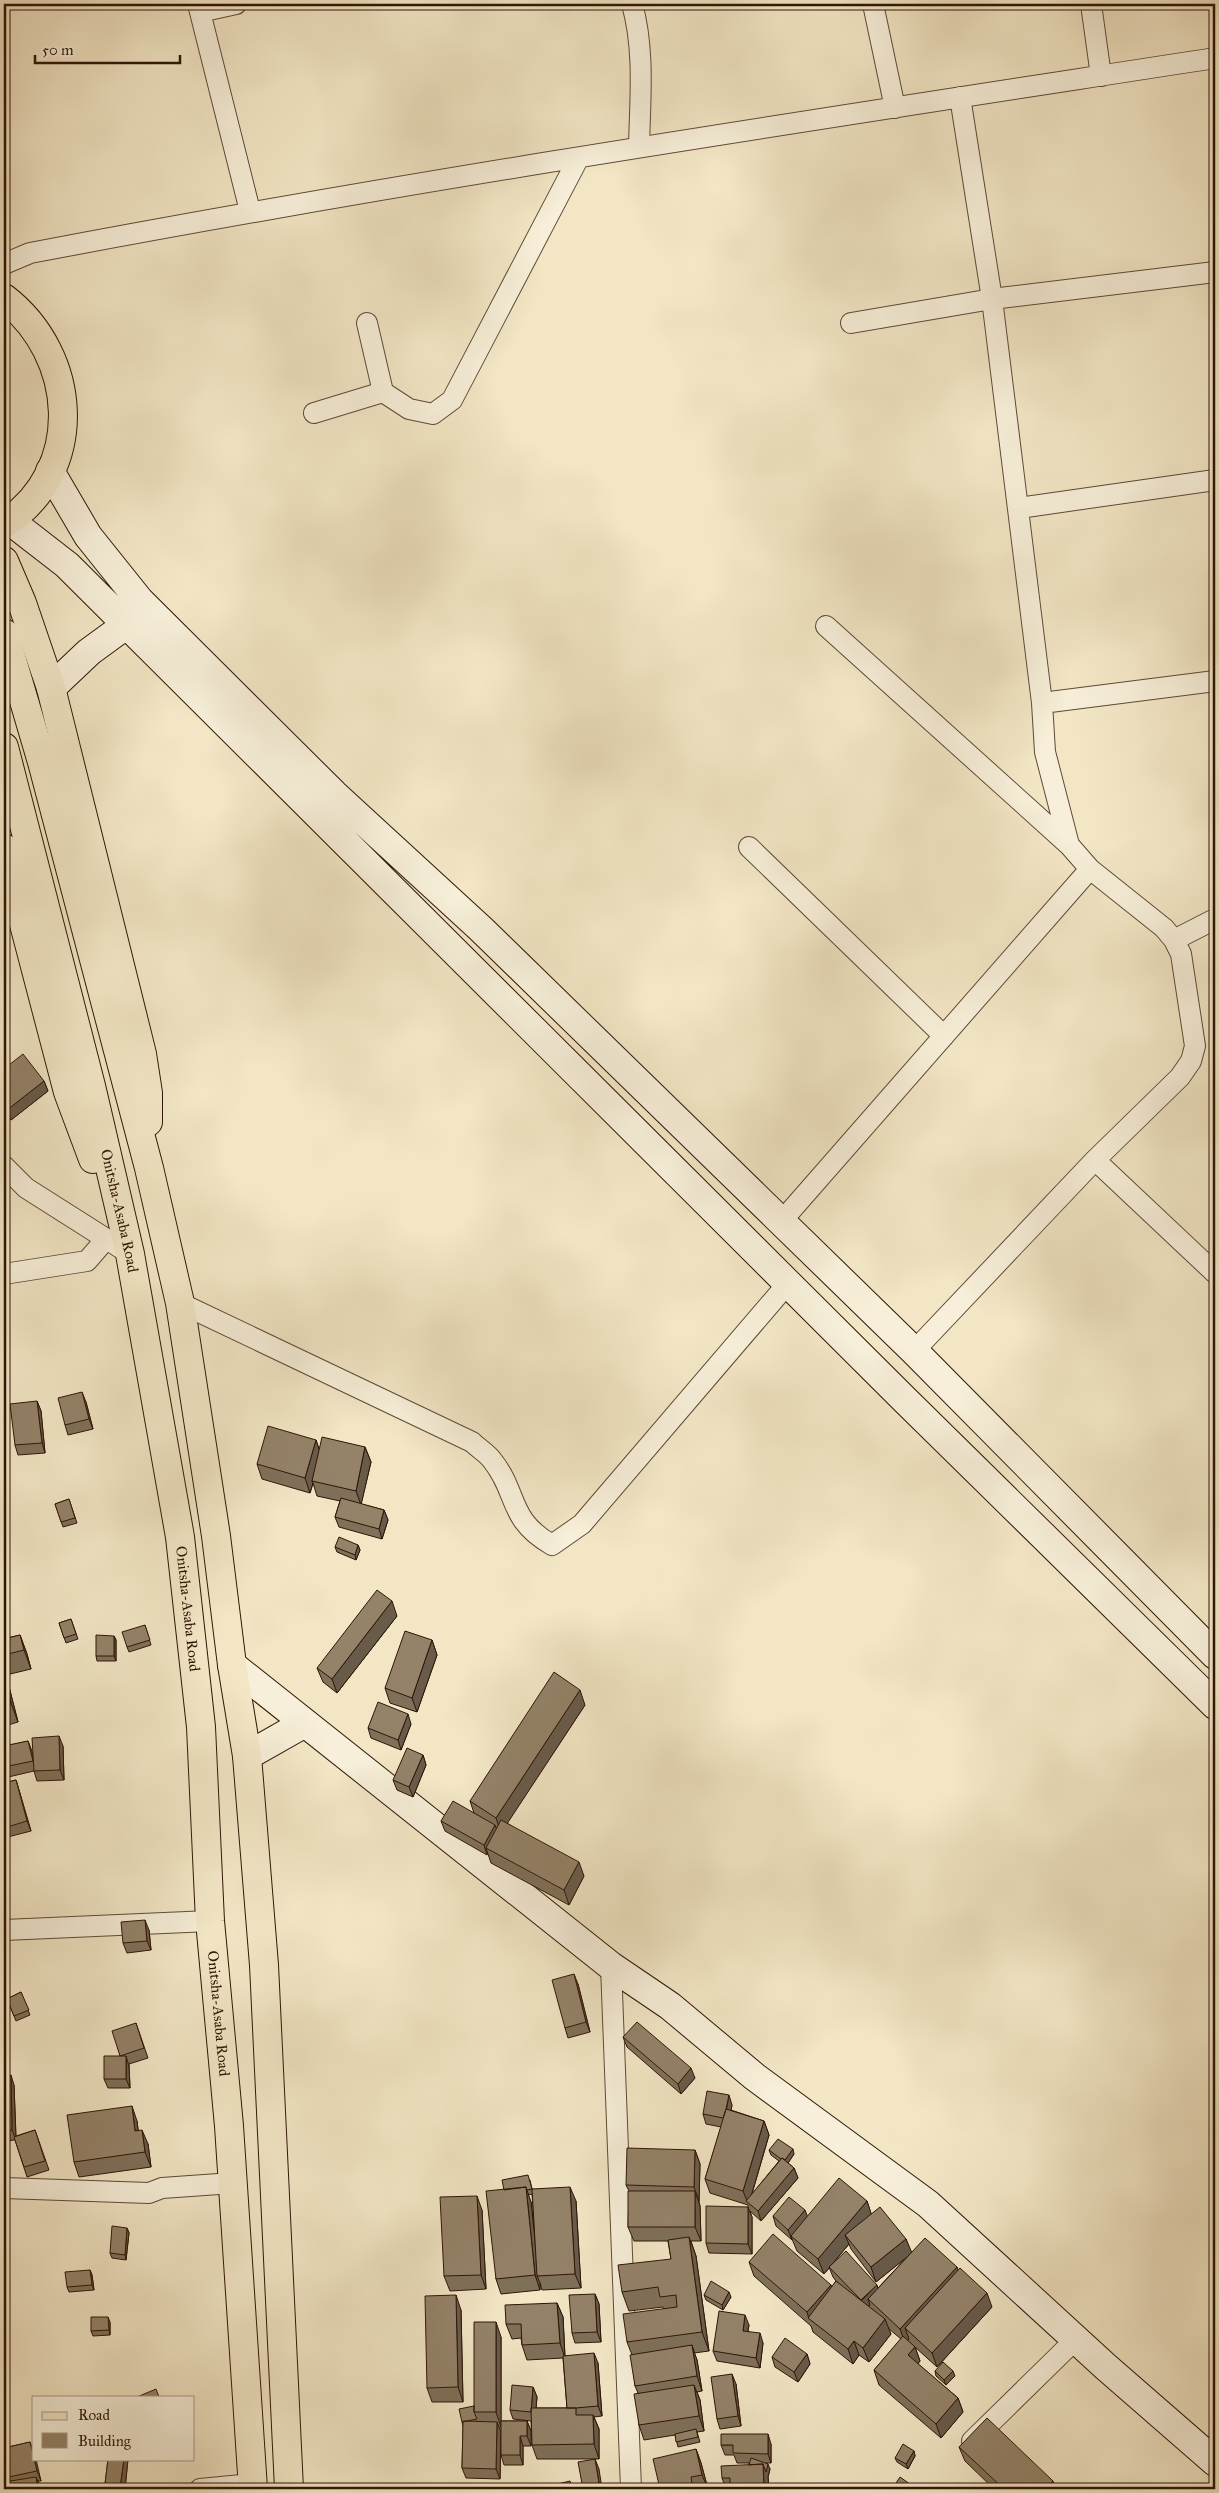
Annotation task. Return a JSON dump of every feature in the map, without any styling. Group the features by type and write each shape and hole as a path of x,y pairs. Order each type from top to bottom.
{"main road":[{"path":"4,298 21,312 47,346 60,380 64,409 62,430 50,471 39,490 25,506 6,522 68,565 126,625 1215,1705"},
{"path":"50,471 88,536 140,601 334,794 481,929 780,1223 914,1351 1215,1655"},
{"path":"4,561 22,603 51,688 142,1054 148,1094 149,1168"},
{"path":"51,688 89,652 126,625"},
{"path":"4,633 47,780 149,1168 180,1303 216,1536 232,1665 246,1756 264,1965 289,2489"},
{"name":"Onitsha-Asaba Road","path":"4,747 91,1086 130,1254 180,1537 201,1727 210,1921 229,2126 253,2487"},
{"path":"4,848 68,1092 98,1174 117,1196"},
{"path":"232,1665 611,1966 670,2006 756,2078 928,2204 1215,2462"},
{"path":"246,1756 306,1723"},
{"path":"229,2126 272,2117"}],"street":[{"path":"236,4 199,8 250,212"},
{"path":"632,4 637,19 641,57 639,147"},
{"path":"873,4 895,108"},
{"path":"1091,4 1102,76"},
{"path":"4,264 30,253 250,212 578,159 639,147 1215,58"},
{"path":"960,97 992,299 1042,703 1045,752 1069,844"},
{"path":"368,323 383,392 409,409 433,414 452,400 578,159"},
{"path":"851,322 992,299 1215,272"},
{"path":"314,413 383,392"},
{"path":"1019,508 1215,480"},
{"path":"826,626 1069,844 1090,870 1164,928 1174,940 1181,954 1195,1046 1191,1061 1180,1077 1095,1160 914,1351"},
{"path":"1042,703 1215,681"},
{"path":"749,847 944,1036"},
{"path":"780,1223 1090,870"},
{"path":"1174,940 1215,919"},
{"path":"1095,1160 1215,1273"},
{"path":"4,1166 26,1188 130,1254"},
{"path":"4,1274 87,1261 106,1240"},
{"path":"180,1303 472,1442 492,1460 518,1515 534,1534 552,1544 582,1524 788,1282"},
{"path":"4,1930 210,1921"},
{"path":"611,1966 631,2489"},
{"path":"4,2188 149,2193 162,2188 233,2183"},
{"path":"965,2448 1076,2339"},
{"path":"200,2489 253,2487"}],"building":[{"path":"23,1054 44,1081 7,1110 4,1105 4,1069"},
{"path":"82,1392 89,1419 65,1425 58,1398"},
{"path":"37,1401 42,1443 15,1445 10,1404"},
{"path":"268,1426 316,1440 305,1478 257,1464"},
{"path":"322,1437 365,1447 356,1491 312,1481"},
{"path":"341,1498 384,1510 379,1529 335,1517"},
{"path":"69,1499 75,1518 61,1522 55,1504"},
{"path":"339,1537 358,1545 355,1555 335,1547"},
{"path":"377,1590 392,1601 332,1679 317,1668"},
{"path":"71,1619 76,1634 64,1638 59,1623"},
{"path":"145,1625 150,1640 127,1647 122,1632"},
{"path":"405,1631 432,1640 412,1698 385,1688"},
{"path":"20,1635 24,1650 4,1655 4,1639"},
{"path":"96,1635 114,1636 114,1656 96,1656"},
{"path":"554,1672 580,1690 496,1818 470,1801"},
{"path":"4,1675 11,1703 4,1705"},
{"path":"378,1702 408,1714 398,1740 368,1728"},
{"path":"59,1736 60,1770 34,1771 32,1738"},
{"path":"28,1741 33,1761 4,1767 4,1746"},
{"path":"407,1748 423,1755 409,1787 393,1780"},
{"path":"16,1780 27,1821 4,1828 4,1783"},
{"path":"453,1801 495,1825 484,1845 441,1821"},
{"path":"501,1820 579,1862 564,1890 486,1848"},
{"path":"145,1920 147,1941 123,1943 121,1922"},
{"path":"574,1974 586,2022 565,2028 552,1980"},
{"path":"21,1992 29,2010 14,2016 7,1999"},
{"path":"637,2022 691,2068 678,2084 623,2037"},
{"path":"136,2023 144,2048 120,2056 112,2031"},
{"path":"104,2056 126,2056 126,2079 104,2079"},
{"path":"4,2075 11,2075 12,2130 4,2131"},
{"path":"707,2091 729,2095 723,2118 703,2114"},
{"path":"132,2106 135,2131 142,2130 145,2152 74,2162 67,2115"},
{"path":"726,2109 764,2121 743,2191 705,2179"},
{"path":"35,2130 45,2161 24,2167 14,2137"},
{"path":"778,2139 793,2149 785,2160 769,2150"},
{"path":"627,2148 695,2150 694,2187 626,2185"},
{"path":"782,2158 794,2168 758,2211 746,2201"},
{"path":"528,2175 532,2189 527,2190 526,2187 504,2190 502,2180"},
{"path":"839,2178 867,2201 818,2259 791,2236"},
{"path":"526,2187 535,2275 496,2279 486,2191"},
{"path":"570,2187 575,2274 537,2276 532,2189"},
{"path":"628,2191 695,2191 695,2227 628,2227"},
{"path":"477,2196 481,2275 444,2276 440,2197"},
{"path":"789,2197 805,2210 788,2230 773,2216"},
{"path":"706,2206 748,2207 748,2244 706,2243"},
{"path":"880,2207 906,2239 871,2267 845,2235"},
{"path":"112,2226 127,2228 125,2255 110,2253"},
{"path":"773,2234 831,2285 807,2312 749,2262"},
{"path":"689,2237 702,2332 627,2342 623,2314 677,2307 676,2295 660,2297 658,2287 622,2292 618,2265 671,2259 668,2240"},
{"path":"925,2238 957,2267 900,2329 868,2299"},
{"path":"846,2251 877,2285 861,2300 829,2267"},
{"path":"960,2268 987,2293 932,2353 905,2328"},
{"path":"90,2270 92,2285 67,2287 65,2272"},
{"path":"711,2281 729,2292 722,2305 704,2295"},
{"path":"836,2281 885,2319 863,2348 854,2341 848,2349 808,2318"},
{"path":"595,2294 597,2332 572,2333 569,2295"},
{"path":"456,2295 458,2387 427,2388 425,2296"},
{"path":"557,2303 560,2343 522,2345 521,2324 506,2324 505,2305"},
{"path":"719,2311 745,2315 743,2331 760,2333 756,2358 713,2351"},
{"path":"91,2317 108,2317 109,2330 91,2331"},
{"path":"474,2322 496,2322 496,2412 474,2412"},
{"path":"903,2336 915,2347 908,2355 958,2398 936,2424 874,2370"},
{"path":"785,2338 807,2354 794,2372 772,2357"},
{"path":"692,2345 697,2376 635,2386 630,2355"},
{"path":"594,2353 598,2406 567,2408 563,2356"},
{"path":"943,2362 953,2371 944,2380 935,2371"},
{"path":"732,2374 738,2416 717,2419 711,2377"},
{"path":"512,2385 533,2387 531,2412 510,2410"},
{"path":"694,2385 699,2416 639,2425 634,2394"},
{"path":"156,2389 159,2396 139,2396"},
{"path":"474,2406 477,2419 462,2422 459,2409"},
{"path":"531,2408 576,2408 576,2415 593,2415 594,2444 532,2445"},
{"path":"987,2418 1053,2481 1045,2489 1004,2489 959,2447"},
{"path":"463,2421 497,2422 496,2469 462,2468"},
{"path":"501,2421 527,2421 527,2436 520,2436 520,2455 501,2455"},
{"path":"696,2429 698,2437 676,2442 675,2434"},
{"path":"721,2434 768,2434 768,2454 733,2453 733,2445 721,2445"},
{"path":"30,2442 32,2460 34,2460 37,2471 4,2478 4,2448"},
{"path":"903,2444 914,2451 906,2464 895,2458"},
{"path":"696,2449 702,2475 691,2477 693,2489 660,2489 653,2459"},
{"path":"751,2458 768,2464 766,2472 763,2464 749,2465"},
{"path":"595,2459 600,2489 583,2489 578,2462"},
{"path":"108,2460 124,2460 120,2487 105,2484"},
{"path":"763,2464 764,2489 730,2489 730,2478 722,2478 721,2466"},
{"path":"36,2477 38,2489 4,2489 4,2482"},
{"path":"900,2477 914,2487 913,2489 892,2489"},
{"path":"570,2481 573,2489 537,2489"},
{"path":"484,2485 500,2485 500,2489 484,2489"},
{"path":"1073,2485 1077,2489 1068,2489"}]}
